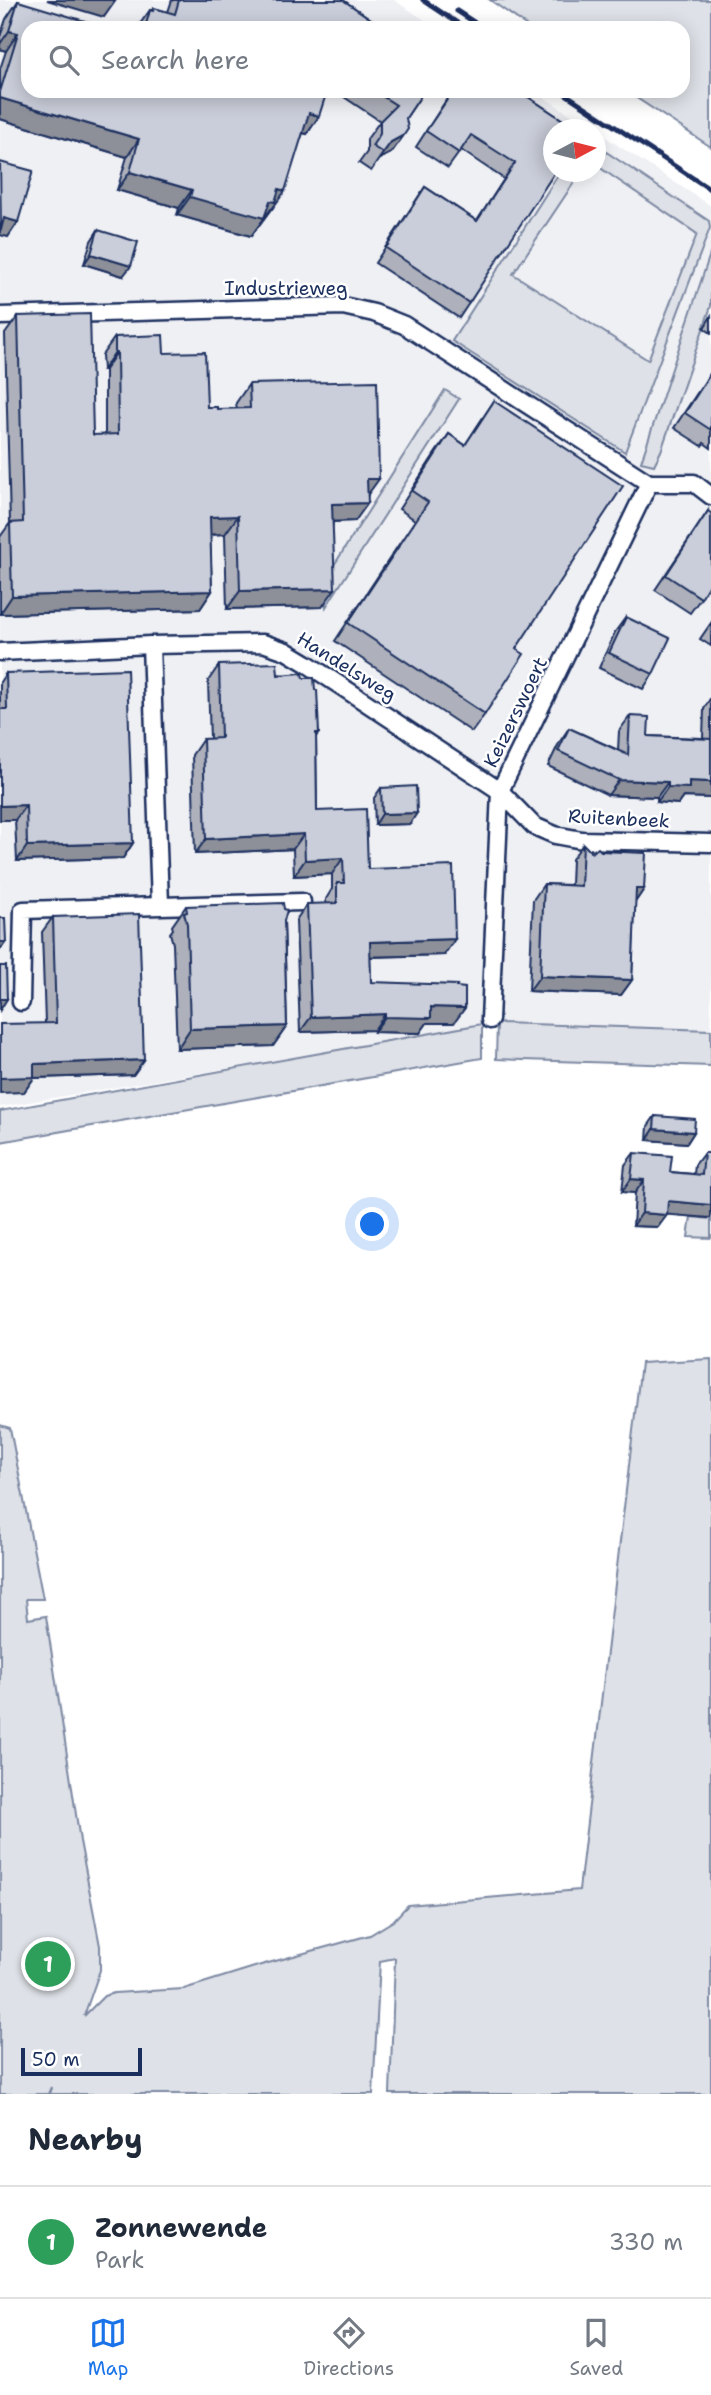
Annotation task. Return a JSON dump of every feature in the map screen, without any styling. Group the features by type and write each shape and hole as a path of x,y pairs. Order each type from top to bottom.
{"street":[{"name":"Industrieweg","path":"0,316 343,306 374,313 404,325 649,482"},
{"path":"649,482 695,483 711,496"},
{"name":"Keizerswoert","path":"490,1020 500,791 649,482"},
{"name":"Handelsweg","path":"0,652 263,643 286,651 306,663 500,791"},
{"path":"151,645 160,904"},
{"name":"Ruitenbeek","path":"500,791 534,825 555,835 582,840 711,843"},
{"path":"21,1002 23,909 302,902"}],"shaded area":[{"path":"0,0 394,0 426,21 21,21 21,98 545,98 577,119 543,119 543,182 606,182 606,138 711,206 711,1031 482,1025 0,1107"},
{"path":"490,0 711,0 711,147 637,98 690,98 690,21 520,21"},
{"path":"606,152 709,221 710,228 625,452 452,341 554,182 574,182 513,274 648,360 697,234 606,172"},
{"path":"711,251 711,306 661,451 654,465 641,462"},
{"path":"445,390 459,399 326,607 324,581"},
{"path":"497,1023 711,1030 711,1066 496,1059"},
{"path":"482,1024 482,1058 0,1142 0,1111"},
{"path":"691,1217 711,1219 711,1238 688,1237"},
{"path":"711,1359 711,2094 390,2094 395,1958 380,1961 373,2094 50,2094 51,2087 48,2094 0,2094 0,1425 10,1428 43,1599 26,1599 28,1619 46,1616 80,1841 100,1946 100,1970 84,2016 104,1996 114,1993 184,1989 370,1935 393,1921 408,1905 579,1890 641,1363"}],"building":[{"path":"179,0 343,0 374,21 147,21 150,10 153,11 154,8 175,14"},
{"path":"18,1 85,21 21,21 21,98 325,98 319,116 309,113 285,191 279,189 275,202 270,201 264,218 190,197 192,190 130,172 139,139 0,98 18,33 9,31"},
{"path":"385,98 419,98 406,118 408,129 404,135 391,142 383,153 372,146 380,134 380,121 396,105"},
{"path":"448,98 530,98 561,119 543,119 543,182 548,182 469,303 386,248 425,187 477,221 515,163 471,135 459,153 426,131"},
{"path":"0,162 33,171 18,222 4,218 1,230"},
{"path":"98,230 138,242 131,266 91,254"},
{"path":"90,314 93,435 118,434 115,337 163,335 164,353 205,352 207,407 217,409 250,408 249,384 377,381 379,479 367,479 368,503 332,504 335,589 240,591 238,516 210,517 212,591 12,596 10,523 23,522 18,316"},
{"path":"711,373 711,430 685,413"},
{"path":"494,401 623,486 516,649 524,654 485,714 348,623 428,502 412,491 449,434 465,445"},
{"path":"708,511 711,513 711,581 701,598 666,575"},
{"path":"626,617 670,638 653,674 609,653"},
{"path":"277,663 278,675 302,673 303,678 314,678 319,733 316,733 317,811 366,809 368,869 453,866 455,939 370,942 371,982 457,985 456,987 465,988 465,1008 431,1007 431,1018 385,1017 385,1014 311,1017 307,904 337,903 337,883 344,883 343,858 305,860 304,834 206,839 203,739 221,738 219,665"},
{"path":"127,669 133,843 27,846 26,805 0,806 0,709 7,709 6,673"},
{"path":"630,716 649,717 648,736 711,739 711,782 689,781 689,788 668,787 668,782 619,780 558,751 569,728 628,755"},
{"path":"416,786 417,813 382,814 381,788"},
{"path":"583,844 592,853 598,848 601,851 646,853 644,889 636,889 632,980 540,976 544,884 581,886"},
{"path":"283,903 284,909 287,910 284,921 287,1026 190,1029 187,924 184,913 187,912 186,906"},
{"path":"139,914 144,1060 34,1064 34,1077 0,1078 0,1024 56,1023 53,917"},
{"path":"0,918 5,918 6,942 0,942"},
{"path":"0,966 6,966 7,999 0,999"},
{"path":"655,1116 695,1119 694,1132 654,1129"},
{"path":"634,1153 672,1156 670,1172 702,1175 704,1153 711,1153 711,1205 668,1201 667,1215 642,1213 644,1180 631,1179"}],"railway":[{"path":"423,0 454,21"},
{"path":"457,11 472,21"},
{"path":"572,98 711,190"}],"place":[{"name":"Zonnewende","path":"48,1964"}]}
